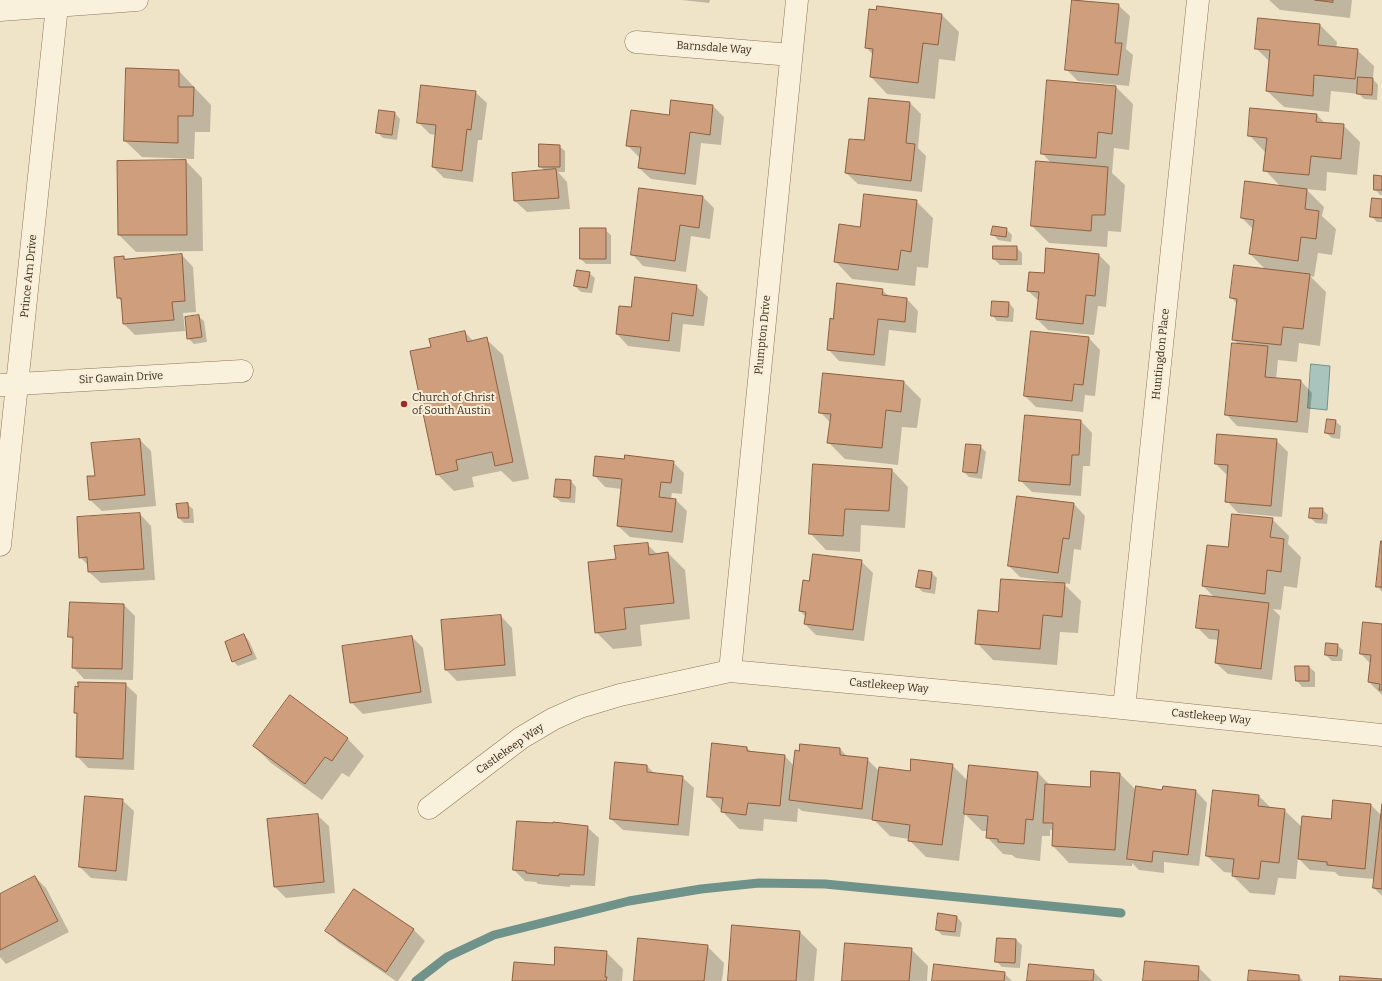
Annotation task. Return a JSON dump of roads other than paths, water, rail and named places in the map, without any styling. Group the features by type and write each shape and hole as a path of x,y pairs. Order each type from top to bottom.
{"street":[{"path":"0,10 137,0"},
{"name":"Plumpton Drive","path":"730,671 797,0"},
{"name":"Huntingdon Place","path":"1124,708 1198,0"},
{"name":"Prince Arn Drive","path":"0,546 9,384 57,6"},
{"name":"Barnsdale Way","path":"636,42 791,55"},
{"name":"Sir Gawain Drive","path":"9,384 242,371"},
{"name":"Castlekeep Way","path":"429,808 521,738 553,719 580,707 620,695 730,671 1124,708 1382,735"}],"water":[{"path":"1311,364 1330,366 1327,410 1308,408"}],"waterway":[{"path":"416,981 447,957 494,935 629,901 701,889 759,883 825,884 1121,913"}],"place":[{"name":"Church of Christ of South Austin","path":"404,404"}]}
